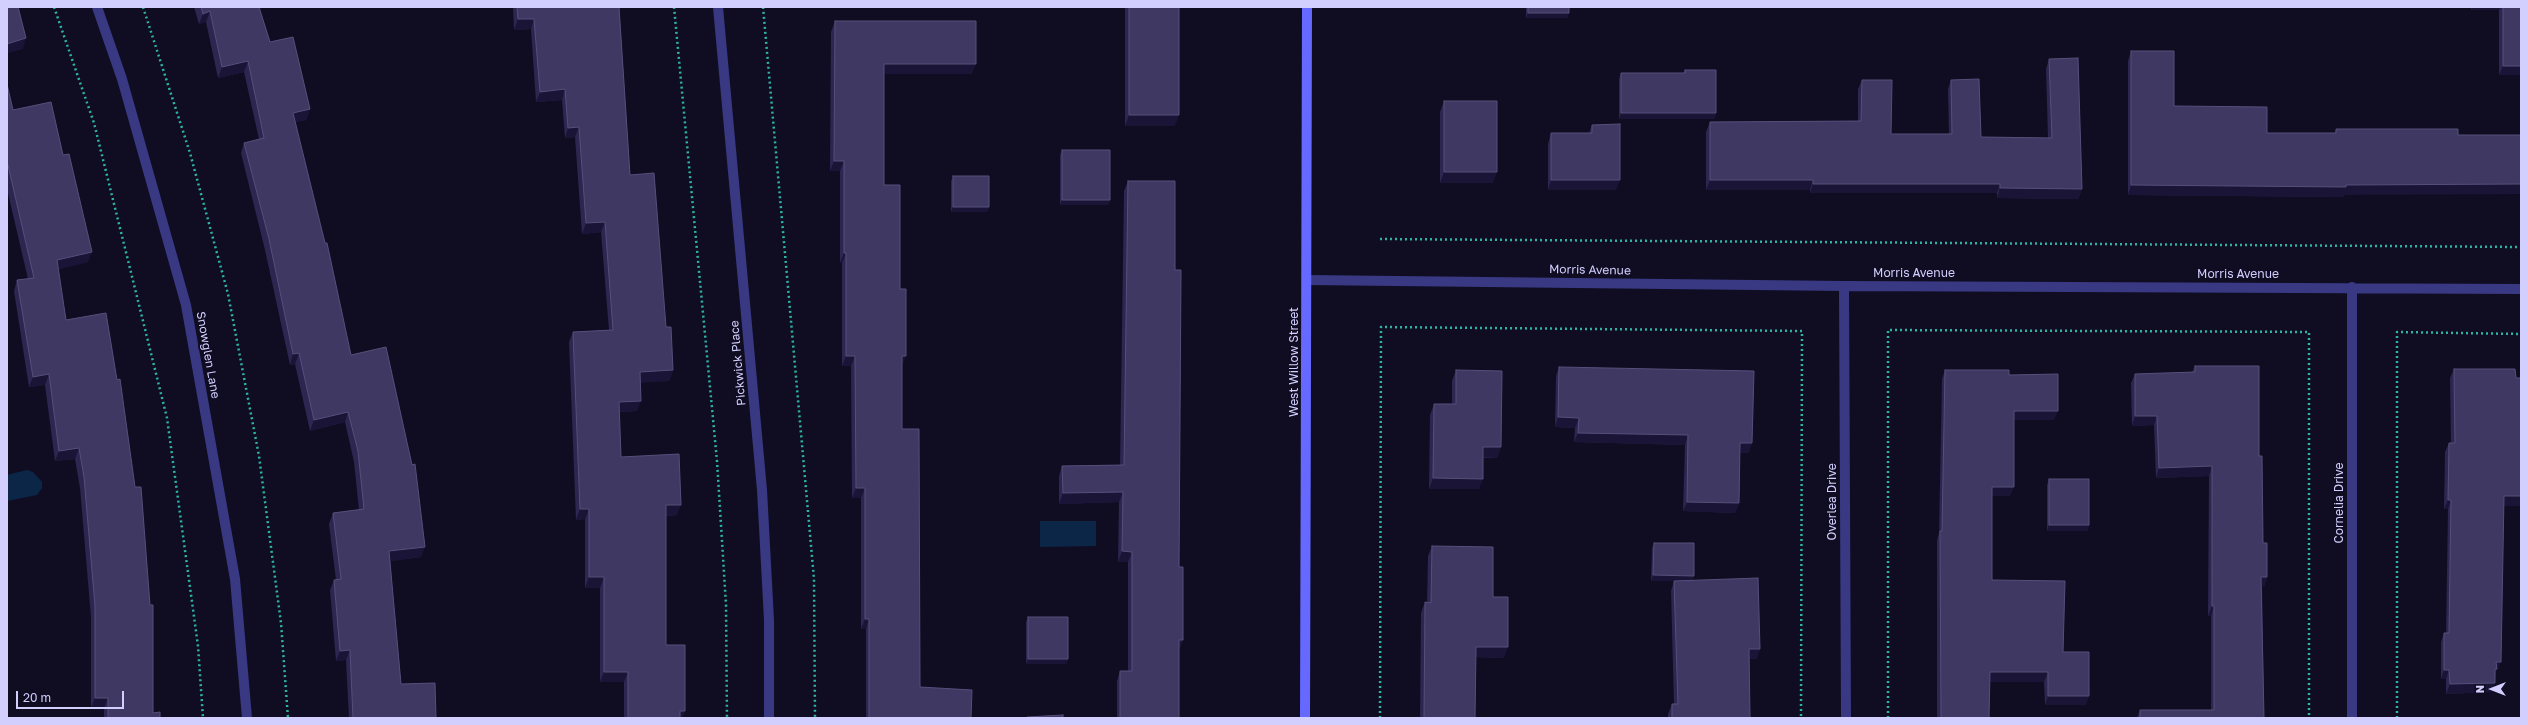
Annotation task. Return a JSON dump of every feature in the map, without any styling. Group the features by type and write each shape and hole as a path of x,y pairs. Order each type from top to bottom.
{"street":[{"name":"Snowglen Lane","path":"97,7 122,79 186,305 235,579 247,718"},
{"name":"Pickwick Place","path":"718,7 762,490 769,620 769,718"},
{"name":"West Willow Street","path":"1305,718 1307,7"},
{"name":"Morris Avenue","path":"1307,280 1844,286 2352,287 2521,289"},
{"name":"Overlea Drive","path":"1844,286 1846,718"},
{"name":"Cornelia Drive","path":"2352,287 2352,718"}],"path":[{"path":"54,7 94,123 167,418 198,646 203,718"},
{"path":"143,7 190,153 228,294 259,456 281,623 288,718"},
{"path":"674,7 717,461 726,605 728,718"},
{"path":"763,7 814,579 815,718"},
{"path":"1380,239 2521,246"},
{"path":"1380,718 1381,327 1802,331 1801,718"},
{"path":"1888,718 1888,330 2309,332 2309,718"},
{"path":"2397,718 2397,332 2521,334"}],"water":[{"path":"27,470 33,472 42,482 42,488 37,495 7,501 7,475"},
{"path":"1040,521 1096,521 1096,546 1040,547"}],"building":[{"path":"7,7 18,7 26,38 7,44"},
{"path":"201,7 259,7 270,42 293,37 310,109 293,113 325,243 327,243 351,355 386,347 412,465 415,464 425,547 389,551 401,684 435,683 436,718 353,718 350,650 340,651 334,580 341,579 333,513 364,509 358,451 348,412 314,420 299,353 293,354 269,239 244,143 264,138 248,61 222,67 210,11 203,14"},
{"path":"517,7 619,7 630,175 654,173 666,327 671,327 673,370 640,372 641,401 619,402 621,457 679,454 681,505 666,505 666,645 685,645 685,711 680,711 680,718 628,718 628,672 604,672 604,577 589,577 589,509 580,509 573,332 613,330 605,222 586,223 579,127 568,128 565,89 540,92 534,19 518,19"},
{"path":"1129,7 1179,7 1179,115 1129,115"},
{"path":"1528,7 1569,7 1569,13 1528,13"},
{"path":"2503,7 2521,7 2521,66 2503,66"},
{"path":"835,21 976,21 976,64 884,64 884,185 900,185 900,289 906,289 906,356 902,356 902,429 919,429 920,687 972,690 971,718 869,718 869,619 865,619 865,488 856,488 855,356 846,356 844,161 834,161"},
{"path":"2131,51 2174,51 2174,106 2267,107 2267,133 2336,133 2336,129 2458,129 2458,135 2521,135 2521,184 2346,185 2346,187 2131,185"},
{"path":"2078,58 2082,189 2000,188 2000,184 1813,184 1813,180 1710,180 1710,122 1861,121 1862,80 1892,80 1891,134 1952,134 1951,80 1979,79 1981,137 2052,138 2049,59"},
{"path":"1685,70 1716,70 1716,113 1621,113 1621,73 1685,73"},
{"path":"7,84 13,110 51,102 63,155 69,154 92,252 57,260 66,320 106,313 117,380 120,379 135,487 141,487 150,605 153,605 153,713 160,712 160,718 108,718 108,698 95,698 95,606 84,477 79,448 59,451 49,374 33,377 17,280 34,278 7,161"},
{"path":"1444,101 1497,101 1497,172 1444,172"},
{"path":"1620,124 1620,180 1551,180 1551,133 1592,133 1592,125"},
{"path":"1062,150 1110,150 1110,200 1062,200"},
{"path":"953,176 989,176 989,207 953,207"},
{"path":"1128,181 1175,181 1175,270 1181,270 1179,567 1183,567 1183,640 1179,640 1179,718 1120,718 1120,671 1132,671 1132,552 1122,551 1123,492 1063,493 1062,466 1124,465"},
{"path":"2195,366 2259,366 2259,456 2262,456 2263,543 2267,543 2267,577 2261,577 2264,718 2140,718 2140,710 2214,710 2212,466 2159,468 2157,416 2135,416 2135,374 2195,372"},
{"path":"1559,367 1754,371 1752,443 1740,443 1739,503 1687,502 1688,435 1578,433 1579,418 1558,417"},
{"path":"2454,369 2515,369 2516,378 2521,378 2521,496 2504,496 2501,662 2496,662 2497,669 2495,669 2495,683 2450,684 2449,670 2444,670 2444,633 2449,633 2451,500 2448,500 2449,443 2455,443"},
{"path":"1456,370 1502,371 1501,447 1483,447 1483,479 1433,478 1434,404 1456,404"},
{"path":"1945,370 2009,370 2009,375 2058,374 2058,411 2014,411 2014,487 1992,487 1992,580 2065,581 2063,652 2089,652 2089,696 2048,696 2048,672 1990,672 1989,718 1941,718 1940,531 1942,531"},
{"path":"2049,479 2089,479 2089,525 2049,525"},
{"path":"1654,543 1694,543 1694,576 1653,575"},
{"path":"1432,546 1493,547 1493,597 1508,597 1508,647 1476,647 1475,718 1424,718 1425,602 1431,603"},
{"path":"1758,578 1760,649 1749,649 1750,718 1672,718 1672,704 1678,704 1674,581"},
{"path":"1028,617 1068,617 1068,659 1028,659"},
{"path":"1063,715 1063,718 1027,718 1027,717"}]}
